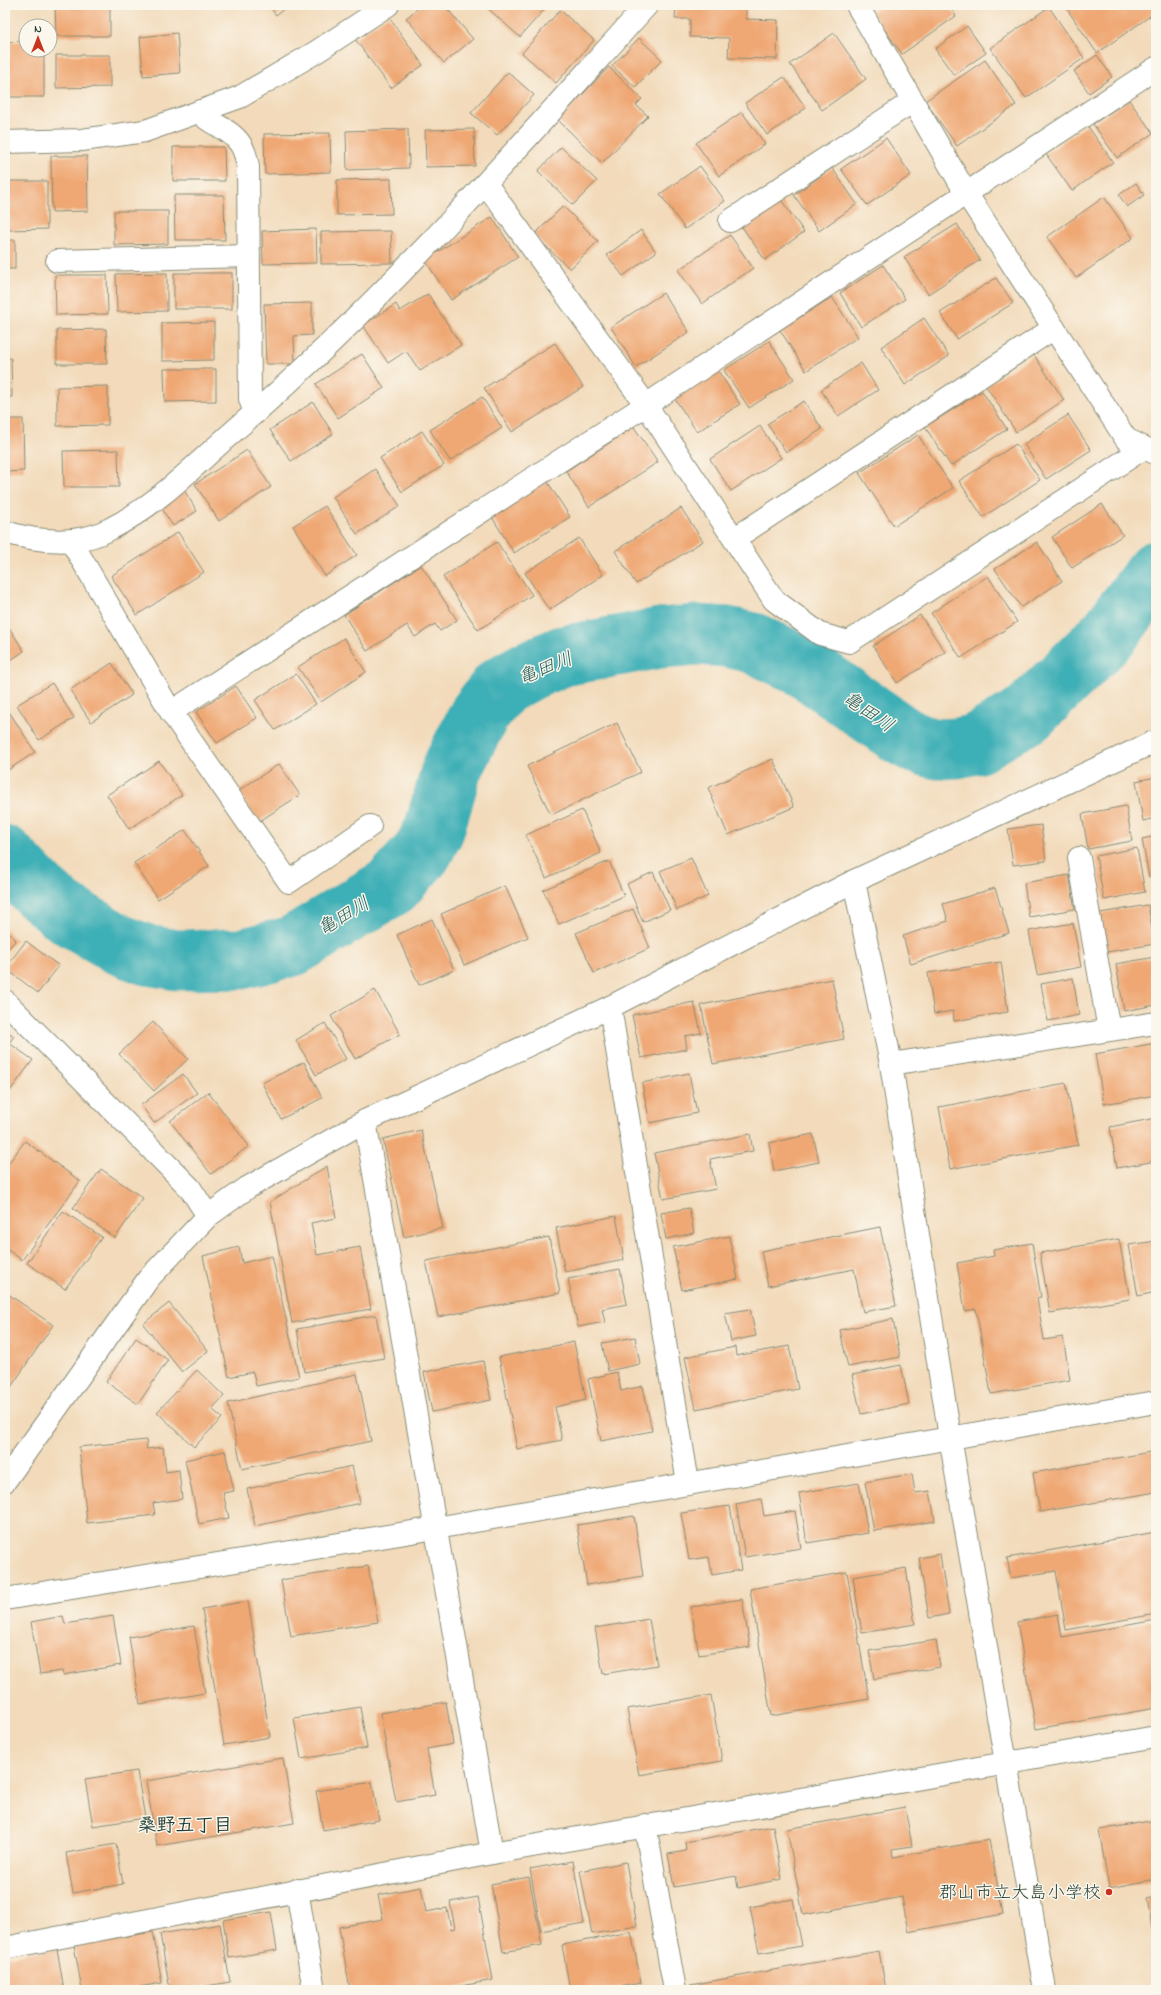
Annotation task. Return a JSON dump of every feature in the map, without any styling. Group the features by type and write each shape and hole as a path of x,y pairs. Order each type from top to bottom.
{"street":[{"path":"5,142 82,140 145,132 240,97 316,52 388,5"},
{"path":"5,532 21,536 71,541 91,537 110,530 163,492 292,381 374,300 486,184 647,5"},
{"path":"857,5 966,193 1126,439 1150,451"},
{"path":"171,712 646,405 1156,68"},
{"path":"730,220 913,101"},
{"path":"200,111 204,118 236,138 246,154 248,167 250,399 255,413"},
{"path":"486,184 646,405 774,600 820,634 849,642 1150,451"},
{"path":"57,261 249,256"},
{"path":"734,539 1054,328"},
{"path":"71,541 171,712 289,882 370,826"},
{"path":"5,1481 149,1278 208,1216 247,1188 365,1122 610,1007 854,881 1156,742"},
{"path":"1079,858 1109,1030"},
{"path":"854,881 891,1064 950,1437 1045,1990"},
{"path":"5,1001 190,1188 208,1216"},
{"path":"610,1007 688,1483"},
{"path":"891,1064 1156,1023"},
{"path":"365,1122 492,1853"},
{"path":"5,1599 436,1528 1156,1402"},
{"path":"5,1948 492,1853 645,1825 1156,1737"},
{"path":"645,1825 675,1990"},
{"path":"297,1890 314,1990"}],"building":[{"path":"55,5 110,5 110,36 58,36 58,18 55,18"},
{"path":"268,5 289,5 276,15"},
{"path":"422,5 444,5 473,39 444,63 406,18"},
{"path":"484,5 548,5 520,37"},
{"path":"676,5 746,5 746,19 778,20 777,59 728,58 729,38 690,37 690,19 675,19"},
{"path":"882,5 948,5 956,16 902,54 872,12"},
{"path":"1073,5 1156,5 1156,12 1097,53 1067,9"},
{"path":"1049,7 1084,58 1026,98 990,48"},
{"path":"560,10 594,40 556,83 522,53"},
{"path":"388,16 423,65 391,88 355,39"},
{"path":"967,26 986,53 954,75 935,49"},
{"path":"177,33 180,73 143,76 140,37"},
{"path":"834,33 866,79 822,110 790,64"},
{"path":"639,38 662,60 635,87 612,66"},
{"path":"18,41 18,58 44,58 44,97 5,97 5,42"},
{"path":"58,55 110,55 110,87 56,88 56,58 58,58"},
{"path":"1097,55 1112,77 1089,93 1074,71"},
{"path":"985,60 1016,105 957,146 925,101"},
{"path":"609,67 642,99 636,105 648,116 602,163 558,120"},
{"path":"508,72 534,95 497,135 471,113"},
{"path":"784,77 806,108 767,135 745,103"},
{"path":"1129,100 1153,133 1117,158 1093,124"},
{"path":"742,112 765,144 719,176 696,143"},
{"path":"1087,125 1113,162 1072,191 1046,154"},
{"path":"408,129 409,168 347,170 346,131"},
{"path":"474,129 475,166 426,167 425,130"},
{"path":"330,133 331,172 265,174 264,134"},
{"path":"886,138 911,175 867,205 841,169"},
{"path":"173,147 224,147 225,181 173,181"},
{"path":"561,147 597,181 573,205 538,171"},
{"path":"51,156 87,156 88,211 52,212"},
{"path":"700,166 725,201 685,229 660,194"},
{"path":"832,168 857,204 819,231 794,195"},
{"path":"391,179 392,214 337,215 337,180"},
{"path":"6,181 47,181 47,229 7,230"},
{"path":"1136,183 1144,195 1127,207 1119,195"},
{"path":"174,195 224,195 225,240 175,240"},
{"path":"779,197 804,232 765,260 740,224"},
{"path":"1104,197 1133,238 1076,278 1047,237"},
{"path":"563,206 598,241 570,269 534,235"},
{"path":"114,211 168,211 168,244 114,245"},
{"path":"492,217 518,257 451,300 425,260"},
{"path":"957,224 980,260 928,294 904,257"},
{"path":"316,229 317,263 263,264 262,231"},
{"path":"641,230 656,252 623,276 607,255"},
{"path":"391,231 392,263 321,264 321,232"},
{"path":"730,235 753,268 702,304 678,270"},
{"path":"5,240 15,240 15,269 5,269"},
{"path":"883,265 905,299 861,327 840,293"},
{"path":"167,273 167,311 117,312 116,274"},
{"path":"174,273 232,273 232,309 174,309"},
{"path":"55,275 107,275 108,314 56,315"},
{"path":"996,278 1013,303 957,339 940,313"},
{"path":"663,293 689,332 636,367 611,327"},
{"path":"428,294 461,345 420,371 406,351 388,363 363,325 396,304 400,311"},
{"path":"832,297 858,337 806,371 780,330"},
{"path":"312,303 312,335 294,336 295,364 266,364 264,304"},
{"path":"924,318 949,356 905,385 881,347"},
{"path":"214,322 214,360 162,361 162,323"},
{"path":"106,329 107,364 57,364 57,330"},
{"path":"769,341 794,379 749,408 724,370"},
{"path":"555,343 583,387 512,432 484,388"},
{"path":"362,354 384,388 338,418 316,384"},
{"path":"1034,355 1064,400 1016,432 986,386"},
{"path":"5,358 11,358 12,397 5,397"},
{"path":"861,363 878,390 838,416 821,390"},
{"path":"164,369 216,369 216,401 165,402"},
{"path":"718,371 740,404 697,432 675,399"},
{"path":"108,386 108,425 57,426 57,387"},
{"path":"982,391 1007,429 951,466 925,427"},
{"path":"482,397 502,428 450,461 430,430"},
{"path":"804,401 822,429 786,452 767,424"},
{"path":"313,402 333,434 291,461 270,430"},
{"path":"1068,415 1091,450 1046,479 1024,444"},
{"path":"5,419 23,419 24,471 5,472"},
{"path":"760,426 781,458 731,491 710,459"},
{"path":"634,427 658,462 589,507 566,471"},
{"path":"422,431 444,465 402,492 380,458"},
{"path":"918,435 953,488 894,526 859,473"},
{"path":"1016,444 1040,480 983,517 959,481"},
{"path":"118,450 119,487 64,487 63,451"},
{"path":"247,450 271,487 219,521 195,484"},
{"path":"375,469 400,506 357,534 333,497"},
{"path":"547,481 570,517 514,553 492,517"},
{"path":"184,490 197,511 173,526 160,506"},
{"path":"1102,504 1123,535 1072,568 1052,537"},
{"path":"325,506 357,555 325,576 293,526"},
{"path":"681,508 703,541 636,584 615,551"},
{"path":"178,532 204,572 137,615 111,576"},
{"path":"579,538 603,575 549,610 525,573"},
{"path":"497,542 532,595 478,630 443,577"},
{"path":"1037,542 1062,581 1021,607 995,569"},
{"path":"421,565 457,620 440,631 435,624 415,637 407,625 367,651 344,615"},
{"path":"988,576 1017,622 961,658 931,613"},
{"path":"920,615 945,652 897,683 873,646"},
{"path":"5,621 24,651 5,664"},
{"path":"344,638 366,672 321,702 298,667"},
{"path":"112,663 132,695 91,722 70,690"},
{"path":"296,674 316,704 275,730 255,700"},
{"path":"52,683 74,718 39,740 17,705"},
{"path":"236,686 257,718 217,743 196,712"},
{"path":"10,713 35,752 5,772 5,716"},
{"path":"617,723 641,772 551,815 527,766"},
{"path":"773,759 794,807 728,835 708,788"},
{"path":"159,761 182,795 129,829 107,795"},
{"path":"279,764 300,795 258,822 238,791"},
{"path":"1156,777 1156,818 1143,821 1136,781"},
{"path":"1126,806 1132,841 1088,849 1082,814"},
{"path":"582,810 601,853 546,878 526,835"},
{"path":"1041,825 1046,861 1013,865 1008,829"},
{"path":"185,830 209,866 158,899 134,863"},
{"path":"1156,836 1156,876 1149,877 1142,839"},
{"path":"1137,848 1145,892 1104,900 1096,856"},
{"path":"691,858 708,896 677,910 660,871"},
{"path":"609,861 624,896 559,924 543,890"},
{"path":"653,872 670,910 643,922 627,884"},
{"path":"1069,875 1075,909 1029,917 1024,883"},
{"path":"505,886 528,937 464,965 441,914"},
{"path":"995,888 1009,933 911,964 903,936 948,921 943,904"},
{"path":"1156,898 1156,919 1155,919 1152,899"},
{"path":"1148,905 1155,944 1107,952 1100,913"},
{"path":"633,909 650,948 594,973 576,933"},
{"path":"432,919 454,970 419,985 397,935"},
{"path":"1073,923 1081,967 1037,975 1029,931"},
{"path":"5,929 16,940 5,952"},
{"path":"26,941 59,966 38,993 5,968"},
{"path":"1155,957 1156,1005 1124,1011 1116,964"},
{"path":"1001,962 1008,1012 954,1021 953,1011 934,1014 928,973"},
{"path":"1073,978 1079,1015 1048,1021 1041,984"},
{"path":"832,979 844,1039 713,1064 701,1005"},
{"path":"375,990 400,1034 355,1059 331,1016"},
{"path":"694,1002 701,1033 685,1036 687,1049 641,1058 632,1015"},
{"path":"153,1022 188,1059 154,1091 119,1054"},
{"path":"325,1023 346,1059 316,1075 296,1040"},
{"path":"5,1030 14,1036 9,1043 33,1060 7,1095 5,1093"},
{"path":"1156,1043 1156,1095 1104,1104 1095,1054"},
{"path":"304,1062 322,1098 281,1119 262,1083"},
{"path":"689,1073 697,1113 650,1123 642,1083"},
{"path":"183,1074 197,1093 154,1123 141,1105"},
{"path":"1066,1083 1078,1145 950,1169 939,1107"},
{"path":"208,1092 249,1146 211,1174 170,1121"},
{"path":"1156,1118 1156,1161 1117,1168 1110,1127"},
{"path":"421,1130 443,1228 404,1237 383,1139"},
{"path":"750,1134 753,1151 710,1159 716,1189 663,1199 654,1153"},
{"path":"813,1134 819,1162 774,1171 769,1143"},
{"path":"25,1141 80,1181 22,1260 5,1248 5,1168"},
{"path":"327,1166 336,1218 311,1223 317,1255 360,1247 371,1309 292,1323 270,1202"},
{"path":"101,1169 143,1198 115,1238 73,1208"},
{"path":"689,1208 694,1233 666,1239 661,1213"},
{"path":"63,1211 102,1237 65,1289 27,1263"},
{"path":"616,1216 624,1260 565,1272 556,1228"},
{"path":"880,1227 896,1306 863,1312 854,1269 768,1286 761,1251"},
{"path":"729,1236 738,1279 682,1290 673,1247"},
{"path":"549,1237 560,1293 438,1317 426,1261"},
{"path":"1119,1239 1130,1299 1050,1313 1040,1253"},
{"path":"1156,1241 1156,1292 1138,1296 1129,1245"},
{"path":"1032,1243 1041,1297 1037,1298 1044,1340 1063,1337 1070,1380 991,1394 976,1309 965,1311 957,1263 994,1256 993,1250"},
{"path":"239,1247 242,1263 272,1256 299,1377 256,1386 253,1372 229,1377 203,1256"},
{"path":"620,1269 627,1304 602,1309 605,1322 578,1327 568,1279"},
{"path":"5,1292 53,1325 5,1396"},
{"path":"169,1303 208,1351 182,1372 143,1324"},
{"path":"750,1309 756,1336 731,1341 725,1313"},
{"path":"376,1315 384,1358 304,1372 297,1329"},
{"path":"893,1319 900,1357 848,1367 840,1330"},
{"path":"635,1337 640,1364 608,1371 602,1343"},
{"path":"136,1338 168,1360 138,1404 106,1382"},
{"path":"574,1342 586,1400 555,1407 562,1440 517,1449 499,1357"},
{"path":"789,1346 798,1389 696,1409 685,1357 735,1347 736,1356"},
{"path":"483,1361 491,1400 432,1412 424,1372"},
{"path":"901,1365 909,1404 861,1414 852,1375"},
{"path":"197,1370 224,1396 212,1409 222,1418 194,1447 157,1412"},
{"path":"617,1372 621,1391 643,1386 652,1431 601,1441 588,1379"},
{"path":"357,1374 371,1441 242,1469 228,1403"},
{"path":"146,1440 147,1449 163,1447 166,1472 179,1470 182,1499 153,1503 155,1515 87,1523 79,1447"},
{"path":"225,1451 234,1491 223,1493 229,1518 199,1524 185,1460"},
{"path":"1156,1451 1156,1492 1040,1512 1033,1473"},
{"path":"352,1466 360,1503 255,1526 247,1489"},
{"path":"912,1474 915,1493 930,1491 935,1521 874,1531 865,1482"},
{"path":"859,1483 868,1533 807,1543 799,1493"},
{"path":"761,1499 764,1516 795,1511 801,1548 745,1557 736,1504"},
{"path":"730,1506 741,1570 712,1575 709,1557 689,1560 681,1513"},
{"path":"634,1516 643,1576 587,1585 577,1525"},
{"path":"1156,1532 1156,1614 1066,1630 1056,1571 1011,1578 1007,1558"},
{"path":"940,1554 949,1614 929,1618 919,1558"},
{"path":"368,1566 378,1622 291,1636 281,1580"},
{"path":"906,1568 915,1624 862,1633 853,1577"},
{"path":"847,1572 869,1699 771,1716 750,1589"},
{"path":"742,1599 750,1647 699,1655 691,1607"},
{"path":"248,1601 270,1737 224,1745 202,1609"},
{"path":"1058,1614 1062,1637 1156,1620 1156,1708 1036,1729 1017,1622"},
{"path":"63,1616 65,1624 113,1616 121,1665 63,1675 62,1671 40,1674 31,1622"},
{"path":"649,1619 657,1665 603,1674 595,1628"},
{"path":"194,1626 205,1693 140,1704 129,1637"},
{"path":"936,1640 940,1667 874,1679 869,1651"},
{"path":"711,1695 722,1761 639,1775 627,1709"},
{"path":"446,1702 453,1744 427,1749 435,1795 396,1802 380,1713"},
{"path":"360,1707 367,1748 301,1759 294,1718"},
{"path":"283,1758 294,1823 157,1846 146,1781"},
{"path":"137,1771 145,1818 93,1826 85,1779"},
{"path":"372,1782 379,1820 323,1830 316,1791"},
{"path":"905,1807 912,1846 892,1849 893,1857 989,1840 1003,1914 908,1932 902,1897 803,1915 787,1829"},
{"path":"1156,1820 1156,1879 1109,1888 1099,1830"},
{"path":"773,1826 782,1879 738,1888 736,1876 674,1887 668,1854 686,1851 685,1842"},
{"path":"116,1844 123,1884 73,1893 66,1853"},
{"path":"573,1861 584,1923 541,1931 530,1869"},
{"path":"626,1862 637,1926 592,1934 580,1871"},
{"path":"529,1877 542,1945 503,1952 491,1884"},
{"path":"421,1887 426,1912 447,1908 451,1929 455,1928 450,1902 478,1897 493,1980 440,1990 350,1990 339,1927 383,1919 378,1895"},
{"path":"1156,1897 1156,1943 1155,1944 1147,1899"},
{"path":"793,1899 802,1946 759,1953 750,1907"},
{"path":"271,1912 277,1950 229,1958 223,1920"},
{"path":"220,1924 230,1982 183,1990 170,1990 160,1934"},
{"path":"153,1932 162,1983 121,1990 82,1990 74,1945"},
{"path":"631,1932 641,1983 604,1990 570,1990 562,1945"},
{"path":"57,1948 64,1990 5,1990 5,1957"},
{"path":"879,1951 886,1990 691,1990 690,1985"}],"waterway":[{"name":"亀田川","path":"5,856 39,891 61,910 118,944 147,955 177,960 241,959 293,946 392,886 422,853 434,830 452,768 480,713 501,686 530,670 563,656 660,638 698,635 727,637 753,643 801,665 901,735 917,744 937,749 957,748 976,744 1029,713 1108,635 1156,571"}],"place":[{"name":"郡山市立大島小学校","path":"1109,1892"}],"district":[{"name":"桑野五丁目","path":"185,1824"}]}
